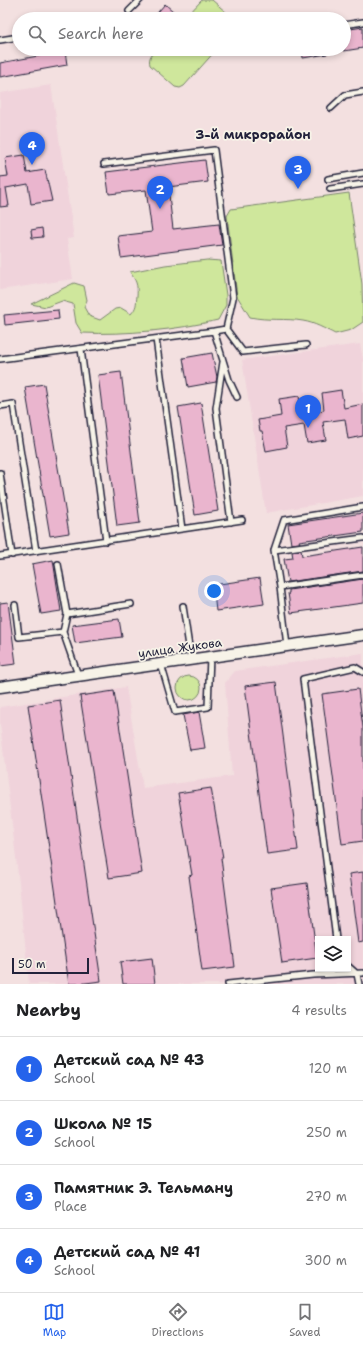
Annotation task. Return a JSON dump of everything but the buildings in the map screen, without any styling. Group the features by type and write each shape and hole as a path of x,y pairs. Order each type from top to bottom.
{"street":[{"name":"улица Жукова","path":"0,687 363,635"}],"lane":[{"path":"129,11 140,0"},
{"path":"351,24 363,22"},
{"path":"0,40 12,38"},
{"path":"331,108 345,95 363,92"},
{"path":"104,164 214,150 233,298 226,329 243,352 306,345"},
{"path":"328,179 363,173"},
{"path":"330,189 363,184"},
{"path":"0,359 214,332 226,329"},
{"path":"214,332 230,380 238,397"},
{"path":"156,339 182,529"},
{"path":"82,349 106,541"},
{"path":"224,359 216,408 231,522"},
{"path":"0,406 13,404 36,551"},
{"path":"0,473 12,555"},
{"path":"287,646 274,550 284,520 363,507"},
{"path":"0,556 242,520"},
{"path":"274,550 363,538"},
{"path":"58,564 67,614 63,632 78,675"},
{"path":"280,587 363,575"},
{"path":"67,614 131,604"},
{"path":"15,605 19,637 63,632"},
{"path":"183,606 191,660"},
{"path":"161,664 175,712 208,707 210,657"},
{"path":"336,936 303,679 355,667 363,672"},
{"path":"351,969 357,974 359,984"},
{"path":"228,984 313,975 363,973"}],"shaded area":[{"path":"51,85 74,238 67,239 73,279 0,290 0,93"},
{"path":"360,344 363,359 363,496 266,513 242,360"},
{"path":"363,653 363,984 29,984 19,883 0,724 0,707 126,687 143,788 232,776 225,683 235,671"}],"green space":[{"path":"202,0 212,0 226,12 191,12"},
{"path":"151,56 211,56 184,86 180,88 175,87 150,65"},
{"path":"349,193 362,284 363,322 351,330 335,334 303,321 250,317 237,296 227,216 231,209"},
{"path":"207,260 221,261 226,305 218,320 202,324 151,331 82,333 76,323 73,304 62,301 46,307 31,304 74,283 84,286 87,300 84,307 89,316 100,320 115,309 121,308 131,314 136,305 137,286 130,272 165,265"},
{"path":"189,676 194,677 200,683 200,693 194,699 189,700 184,699 178,693 177,688 178,683 184,677"}],"place":[{"name":"Детский сад № 41","path":"32,165"},
{"name":"Памятник Э. Тельману","path":"298,189"},
{"name":"Школа № 15","path":"160,209"},
{"name":"Детский сад № 43","path":"308,428"}],"district":[{"name":"3-й микрорайон","path":"253,134"}]}
